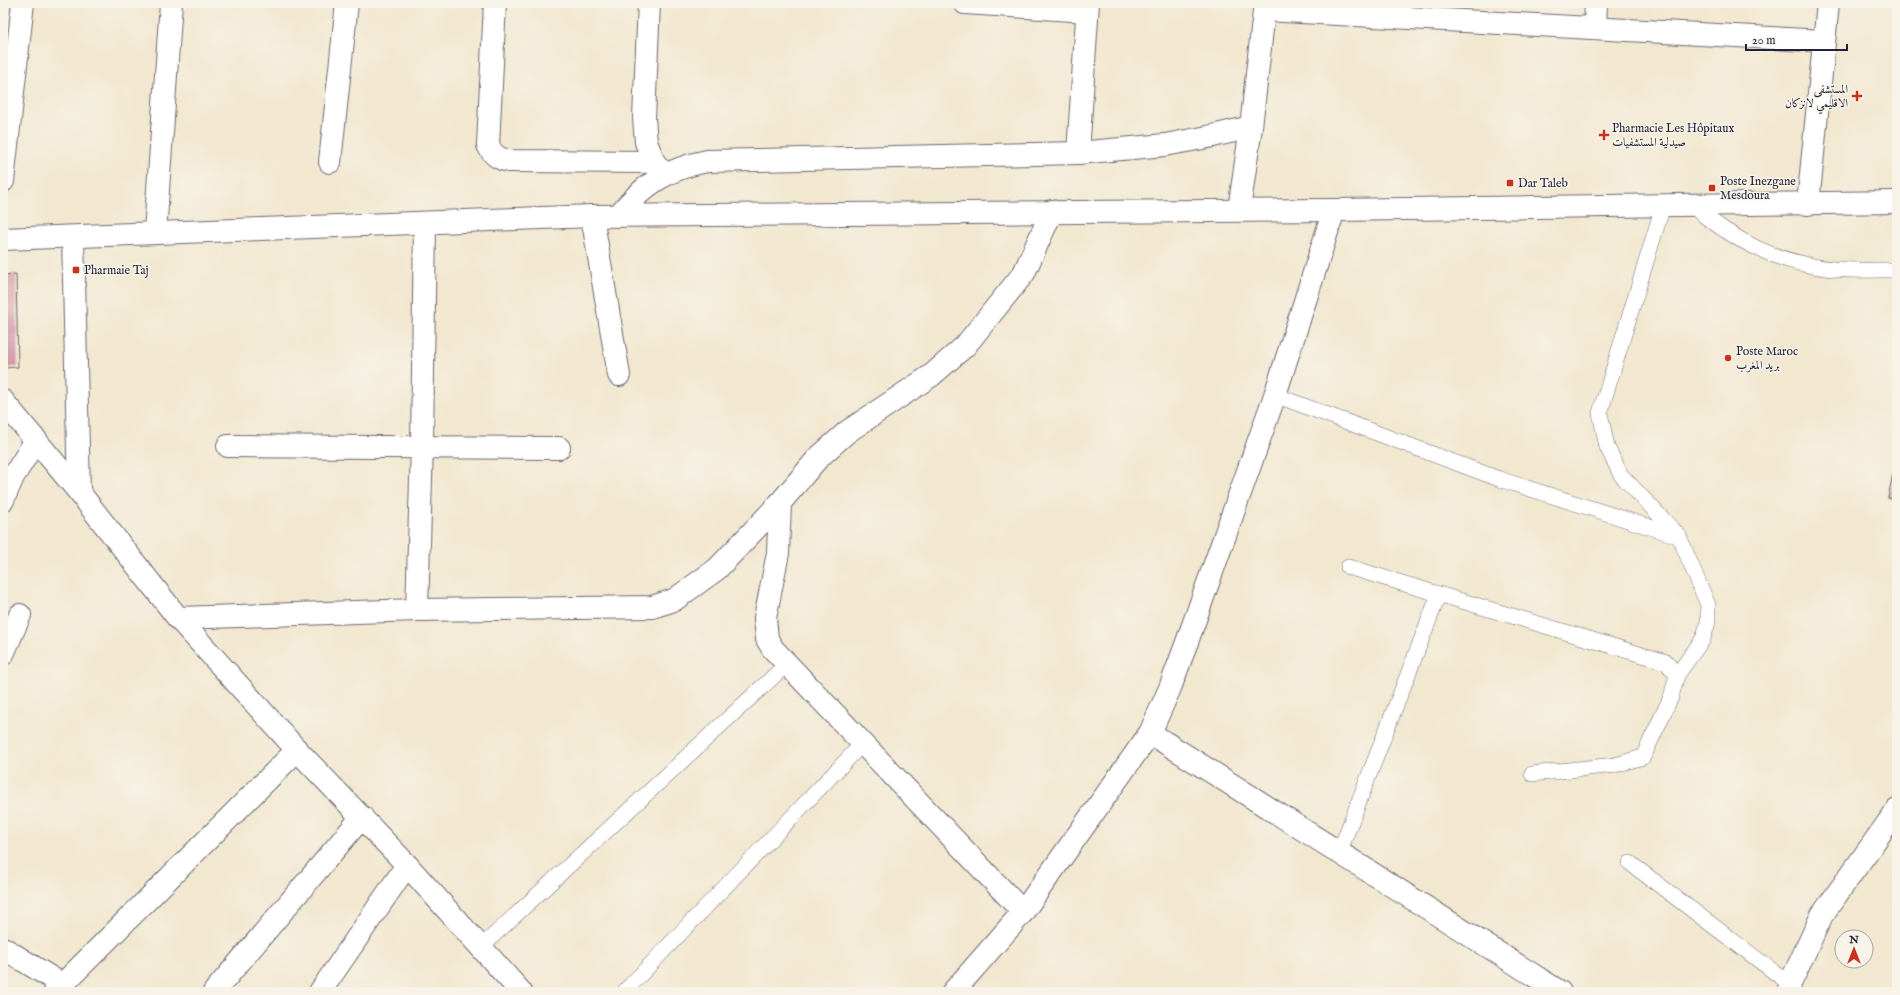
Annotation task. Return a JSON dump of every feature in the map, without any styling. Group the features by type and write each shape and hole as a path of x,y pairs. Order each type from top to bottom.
{"street":[{"path":"3,181 23,3"},
{"path":"155,233 171,3"},
{"path":"330,162 347,3"},
{"path":"495,3 488,145 492,154 497,158 508,161 659,168 707,161 1078,152 1165,145 1251,127"},
{"path":"649,3 644,118 646,142 659,168"},
{"path":"965,3 1088,7 1078,152"},
{"path":"1595,28 1596,3"},
{"path":"1808,204 1828,3"},
{"path":"1239,210 1251,127 1265,6 1595,28 1824,41"},
{"path":"618,216 631,200 646,186 659,168"},
{"path":"3,239 592,216 1052,211 1334,210 1897,202"},
{"path":"953,992 1023,912 1150,733 1170,688 1275,395 1334,210"},
{"path":"178,618 417,610 652,607 674,600 717,569 780,503 818,458 847,432 932,375 965,346 1024,273 1052,211"},
{"path":"592,216 619,375"},
{"path":"417,610 422,446 425,223"},
{"path":"73,237 79,492"},
{"path":"3,401 79,492 178,618 297,750 407,865 521,992"},
{"path":"3,500 8,477 36,440"},
{"path":"228,446 560,448"},
{"path":"780,503 778,553 765,618 767,639 787,664 1023,912"},
{"path":"3,654 20,615"},
{"path":"1150,733 1560,992"},
{"path":"3,948 59,988 297,750"},
{"path":"1789,988 1822,914 1897,810"},
{"path":"214,992 362,817"},
{"path":"320,992 407,865"}],"lane":[{"path":"1691,205 1721,229 1742,242 1771,255 1802,264 1834,269 1897,270"},
{"path":"1532,774 1614,765 1643,757 1672,697 1677,676 1703,639 1708,622 1708,605 1679,536 1621,475 1607,447 1600,413 1663,206"},
{"path":"1275,395 1499,478 1679,536"},
{"path":"1348,567 1666,662 1677,676"},
{"path":"1339,853 1439,594"},
{"path":"481,947 787,664"},
{"path":"624,992 863,743"},
{"path":"1630,863 1789,988"}],"building":[{"path":"16,274 18,367 3,368 3,275"},
{"path":"1897,459 1897,500 1888,498"}],"place":[{"name":"المستشفى الاقليمي لانزكان","path":"1857,96"},
{"name":"Pharmacie Les Hôpitaux صيدلية المستشفيات","path":"1604,135"},
{"name":"Dar Taleb","path":"1510,183"},
{"name":"Poste Inezgane Mesdoura","path":"1712,188"},
{"name":"Pharmaie Taj","path":"76,270"},
{"name":"Poste Maroc بريد المغرب","path":"1728,358"}]}
